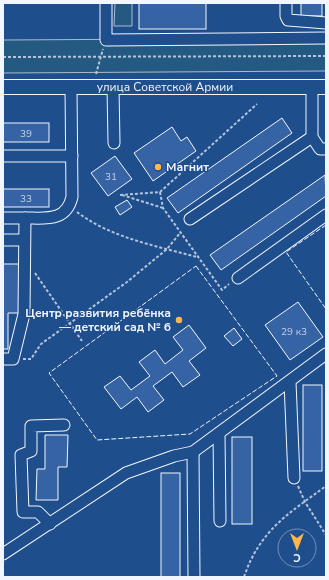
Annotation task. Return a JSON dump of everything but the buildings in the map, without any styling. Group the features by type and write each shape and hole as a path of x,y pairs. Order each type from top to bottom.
{"main road":[{"name":"улица Советской Армии","path":"3,87 319,87"}],"lane":[{"path":"106,3 106,40 326,38"},
{"path":"286,3 286,16 288,20 326,23"},
{"path":"3,218 50,218 60,215 70,207 72,197 71,87"},
{"path":"113,87 114,143"},
{"path":"319,87 312,137 324,152"},
{"path":"190,219 312,137"},
{"path":"3,156 72,156"},
{"path":"238,278 326,215"},
{"path":"8,359 24,314 25,218"},
{"path":"3,240 24,240"},
{"path":"3,554 126,473 174,456 193,452 326,354"},
{"path":"290,382 294,478"},
{"path":"50,524 38,512 22,512 21,456 31,451 31,426 64,425"},
{"path":"219,433 220,521"},
{"path":"193,452 194,577"}],"path":[{"path":"96,74 106,40"},
{"path":"3,57 326,56"},
{"path":"162,208 120,195 160,192 257,104"},
{"path":"160,192 162,208 222,290"},
{"path":"70,207 86,219 141,243 167,248 197,257"},
{"path":"8,359 31,359 41,344 127,282 167,248 180,233"},
{"path":"24,257 82,341"},
{"path":"294,478 305,502 326,535"},
{"path":"244,577 250,559 276,524 326,486"}],"shaded area":[{"path":"115,3 132,3 132,26 114,26"},
{"path":"326,38 326,71 3,73 3,40"}],"fence":[{"path":"326,225 286,252 326,309"},
{"path":"196,266 277,376 190,434 97,440 49,373 196,266"}],"place":[{"name":"Магнит","path":"158,167"},
{"name":"Центр развития ребёнка — детский сад № 6","path":"179,320"}]}
